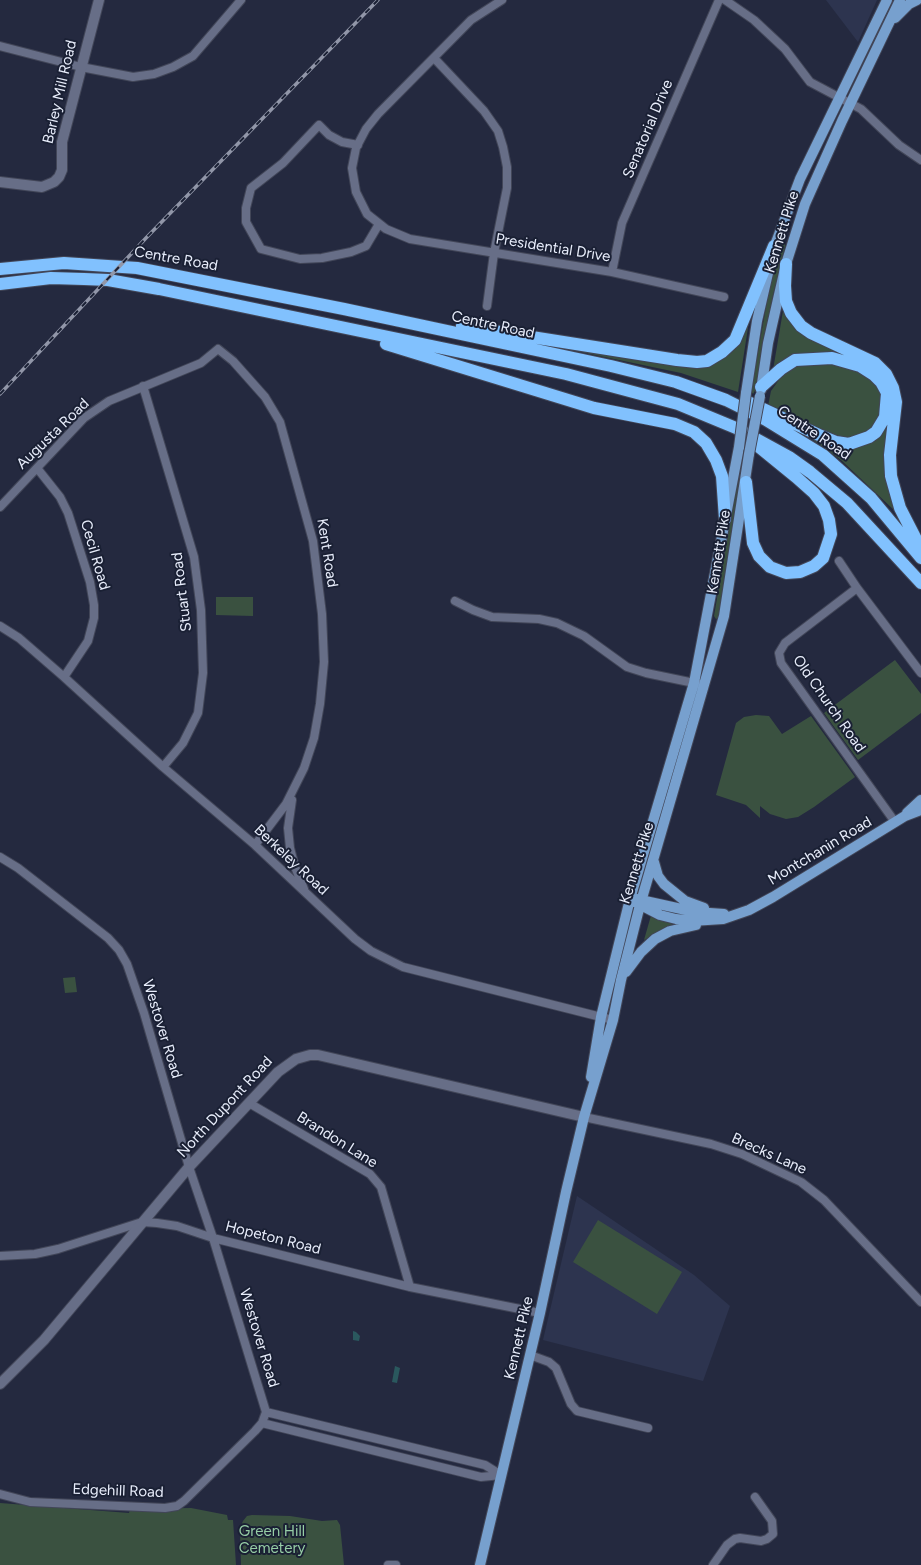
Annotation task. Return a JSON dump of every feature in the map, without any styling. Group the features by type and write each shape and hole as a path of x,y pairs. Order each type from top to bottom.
{"highway":[{"path":"298,299 343,304 509,335 697,362 713,358 729,346 734,340 774,246"},
{"name":"Centre Road","path":"0,269 64,263 137,268 298,299 611,366 676,382 698,389 766,420 798,438 823,455 871,498 921,558"},
{"path":"786,264 786,301 801,326 811,333 875,363 886,374 893,388 896,402 890,455 891,476 900,508 921,549"},
{"path":"0,284 51,278 108,280 167,290 328,325 558,372 678,404 736,428 789,457 810,472 847,503 921,583"},
{"path":"328,325 594,408 675,424 694,432 706,443 716,460 722,476 725,519"},
{"path":"611,366 638,368 703,384 836,442 849,444 869,437 876,432 884,418 887,393 881,382 874,375 860,366 832,358 796,360 781,369 760,391"},
{"path":"736,428 796,477 814,493 824,506 829,520 831,534 823,558 814,566 800,572 786,573 770,567 759,556 752,543 746,482"}],"main road":[{"name":"Barley Mill Road","path":"0,182 42,187 54,182 59,177 62,170 62,142 99,0"},
{"name":"Kennett Pike","path":"584,1117 600,1017 630,899 694,683 739,447 757,321 774,246 800,179 887,0"},
{"name":"Kennett Pike","path":"480,1565 540,1313 584,1117 613,1020 621,980 641,902 654,862 724,616 768,343 786,264 805,204 850,102 890,24 900,0"},
{"path":"890,24 904,9 917,0"},
{"name":"Montchanin Road","path":"905,816 921,800"},
{"name":"Montchanin Road","path":"630,899 641,902 676,919 692,921 749,910 905,816 921,810"},
{"path":"654,862 660,880 677,896 717,917"},
{"path":"621,980 635,959 655,939 679,928 717,917"},
{"name":"North Dupont Road","path":"0,1384 44,1340 189,1167 286,1065 300,1058 314,1055 584,1117"}],"street":[{"path":"0,46 13,48 81,67 133,77 154,74 173,67 192,56 241,0"},
{"name":"Presidential Drive","path":"502,0 471,20 378,114 366,129 358,145 352,168 356,192 367,214 386,229 410,240 612,272 724,297"},
{"name":"Senatorial Drive","path":"612,272 622,224 719,0"},
{"path":"725,0 754,20 785,49 810,82 861,109 907,152 921,160"},
{"path":"434,58 484,111 498,131 504,147 507,167 507,188 494,253 487,306"},
{"path":"358,145 342,142 329,135 318,125 283,163 251,188 246,208 246,222 261,249 300,259 322,258 351,252 366,246 379,224"},
{"name":"Augusta Road","path":"0,507 84,418 109,401 142,386 201,363 218,349"},
{"name":"Kent Road","path":"218,349 233,361 265,397 280,422 313,541 322,614 324,662 320,704 314,738 289,809 288,828 295,867 306,894"},
{"name":"Stuart Road","path":"142,386 194,557 201,610 202,673 198,713 183,743 163,767"},
{"name":"Cecil Road","path":"37,468 60,497 68,513 90,582 94,605 94,618 88,641 64,676"},
{"path":"839,562 921,673"},
{"name":"Old Church Road","path":"857,588 785,643 779,653 781,663 895,822"},
{"path":"455,601 492,617 539,619 562,624 584,636 627,667 646,674 705,685"},
{"name":"Berkeley Road","path":"0,626 19,638 64,676 163,767 255,845 355,939 372,950 402,966 613,1020"},
{"name":"Kent Road","path":"255,845 286,804 296,786"},
{"name":"Westover Road","path":"0,857 42,886 108,938 118,950 132,978 144,1013 189,1167 214,1238 266,1412"},
{"name":"Brandon Lane","path":"249,1103 370,1174 382,1187 410,1287"},
{"name":"Brecks Lane","path":"584,1117 711,1144 742,1154 801,1182 824,1200 921,1302"},
{"name":"Hopeton Road","path":"0,1256 35,1254 58,1249 142,1222 177,1226 214,1238 410,1287 540,1313"},
{"path":"530,1354 549,1362 556,1368 571,1404 576,1411 648,1428"},
{"path":"266,1412 485,1465 501,1475"},
{"name":"Edgehill Road","path":"0,1494 30,1502 165,1508 177,1506 184,1502 262,1423 266,1412"},
{"path":"262,1423 481,1478 501,1475"},
{"path":"713,1565 727,1545 735,1539 740,1538 761,1541 767,1539 772,1534 772,1521 755,1497"},
{"path":"388,1565 396,1565"}],"shaded area":[{"path":"826,0 877,0 858,42"},
{"path":"577,1196 694,1275 730,1306 703,1381 543,1340"},
{"path":"353,1331 360,1336 359,1341 353,1340"},
{"path":"395,1366 400,1368 397,1383 392,1382"}],"green space":[{"path":"785,240 785,246 773,295 756,389 753,394 751,391 768,296 781,242"},
{"path":"784,305 792,318 853,359 838,356 773,370"},
{"path":"749,321 738,392 681,373 538,343 709,363"},
{"path":"831,363 865,374 881,390 882,410 875,425 866,434 843,440 768,406 771,391 786,370 799,364"},
{"path":"888,418 895,511 841,460 805,434 843,447"},
{"path":"746,450 719,618 716,619 714,616 742,452"},
{"path":"216,597 253,597 253,616 216,615"},
{"path":"895,660 921,694 921,713 858,760 824,713"},
{"path":"756,715 769,716 782,734 811,716 855,777 798,817 786,819 770,814 760,806 760,818 746,805 716,795 736,723 744,717"},
{"path":"651,916 673,924 644,940 650,919"},
{"path":"75,977 77,992 65,993 63,978"},
{"path":"598,1220 682,1272 657,1314 573,1262"},
{"path":"0,1503 129,1513 130,1509 191,1508 227,1515 228,1520 233,1520 236,1565 0,1565"},
{"name":"Green Hill Cemetery","path":"247,1516 290,1516 322,1521 337,1520 340,1525 344,1565 241,1565 240,1528"}],"railway":[{"path":"0,394 146,238 378,0"}]}
